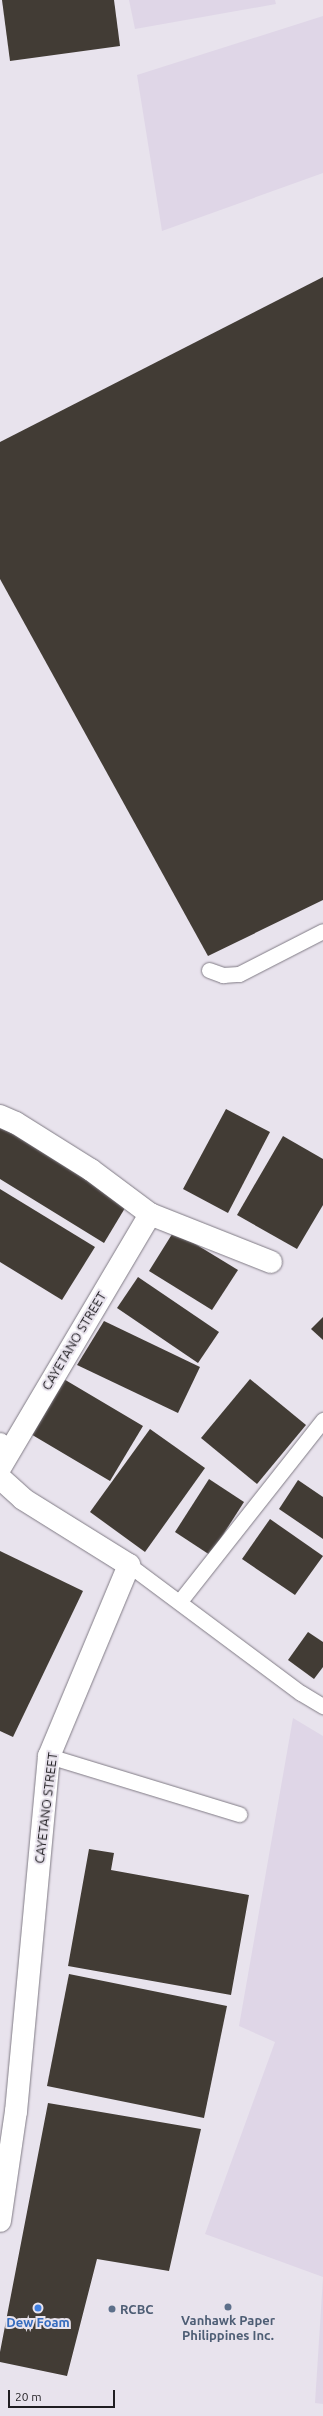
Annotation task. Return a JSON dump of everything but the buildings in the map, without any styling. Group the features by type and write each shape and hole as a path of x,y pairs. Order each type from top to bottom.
{"street":[{"path":"0,1116 16,1123 91,1170 150,1214 271,1262"},
{"name":"CAYETANO STREET","path":"0,1468 5,1443 150,1214"},
{"path":"0,1478 23,1499 129,1565"},
{"name":"CAYETANO STREET","path":"0,2221 16,2111 49,1756 129,1565"}],"lane":[{"path":"209,970 223,975 239,974 323,931"},
{"path":"180,1601 323,1420"},
{"path":"129,1565 180,1601 301,1693 323,1706"},
{"path":"49,1756 239,1814"}],"shaded area":[{"path":"129,0 275,0 276,4 135,29"},
{"path":"323,16 323,173 162,231 137,75"},
{"path":"293,1718 323,1736 323,2277 205,2234 275,2042 239,2026"},
{"path":"323,2278 323,2404 315,2403"}],"place":[{"name":"Vanhawk Paper Philippines Inc.","path":"228,2307"},
{"name":"Dew Foam","path":"38,2308"},
{"name":"RCBC","path":"112,2309"}]}
